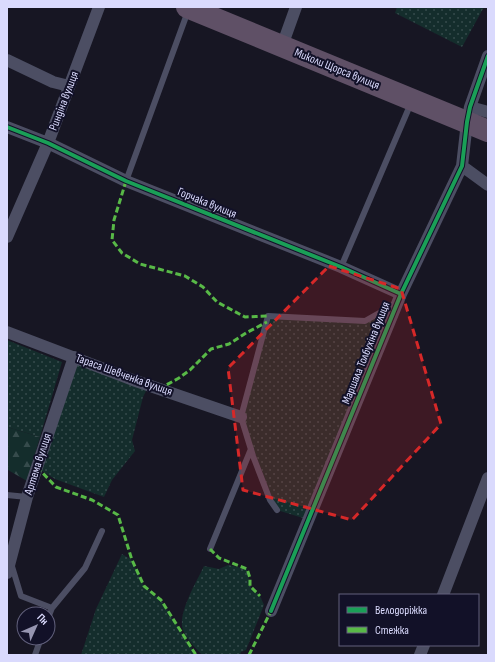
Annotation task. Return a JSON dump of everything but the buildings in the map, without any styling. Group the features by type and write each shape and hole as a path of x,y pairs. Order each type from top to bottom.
{"highway":[{"name":"Миколи Щорса вулиця","path":"197,9 282,46 412,99 469,114 488,131"}],"street":[{"name":"Риндіна вулиця","path":"7,237 48,143 99,7"},
{"path":"282,46 296,7"},
{"name":"Маршала Толбухіна вулиця","path":"270,611 400,298 462,166 469,114 488,56"},
{"path":"7,60 53,82 69,86"},
{"path":"469,114 488,112"},
{"name":"Горчака вулиця","path":"7,127 48,143 126,181 341,267 400,298"},
{"path":"462,166 488,185"},
{"name":"Тараса Шевченка вулиця","path":"7,332 133,380 241,417"},
{"name":"Артема вулиця","path":"7,573 9,556 27,496 74,357"},
{"path":"443,594 488,478"}],"lane":[{"path":"126,181 197,9"},
{"path":"341,267 412,99"},
{"path":"277,510 270,500 241,417 268,316 365,321 400,298"},
{"path":"210,549 251,449"},
{"path":"7,495 27,496"},
{"path":"54,606 85,568 102,531"},
{"path":"9,556 21,596 47,606"}],"highlighted area":[{"path":"329,266 401,289 441,424 352,520 243,490 228,368"}],"green space":[{"path":"397,7 484,7 462,47 395,13"},
{"path":"398,302 303,518 277,510 241,417 268,316 365,321"},
{"path":"7,340 62,362 40,437 7,427"},
{"path":"74,357 149,385 143,397 132,440 135,451 112,480 104,497 55,479 37,468"},
{"path":"7,427 40,437 27,481 8,470"},
{"path":"122,554 132,560 144,586 161,600 196,655 81,655 96,609"},
{"path":"228,565 247,569 250,586 260,596 264,605 246,650 241,652 240,655 202,655 189,640 183,630 182,623 185,607 204,566 219,569"}],"marked path":[{"path":"126,181 114,220 112,240 122,253 140,264 185,276 203,287 217,302 245,317 268,316"},
{"path":"159,389 190,370 211,349 229,344 267,322"},
{"path":"37,467 56,487 92,500 118,515 132,560 144,586 161,600 196,655"},
{"path":"210,549 219,558 247,569 250,578 250,586 260,596"},
{"path":"249,655 271,611"}],"cycle path":[{"path":"271,611 401,294 462,166 470,107 488,56"},
{"path":"7,127 48,143 126,181 341,267 401,294"}]}
